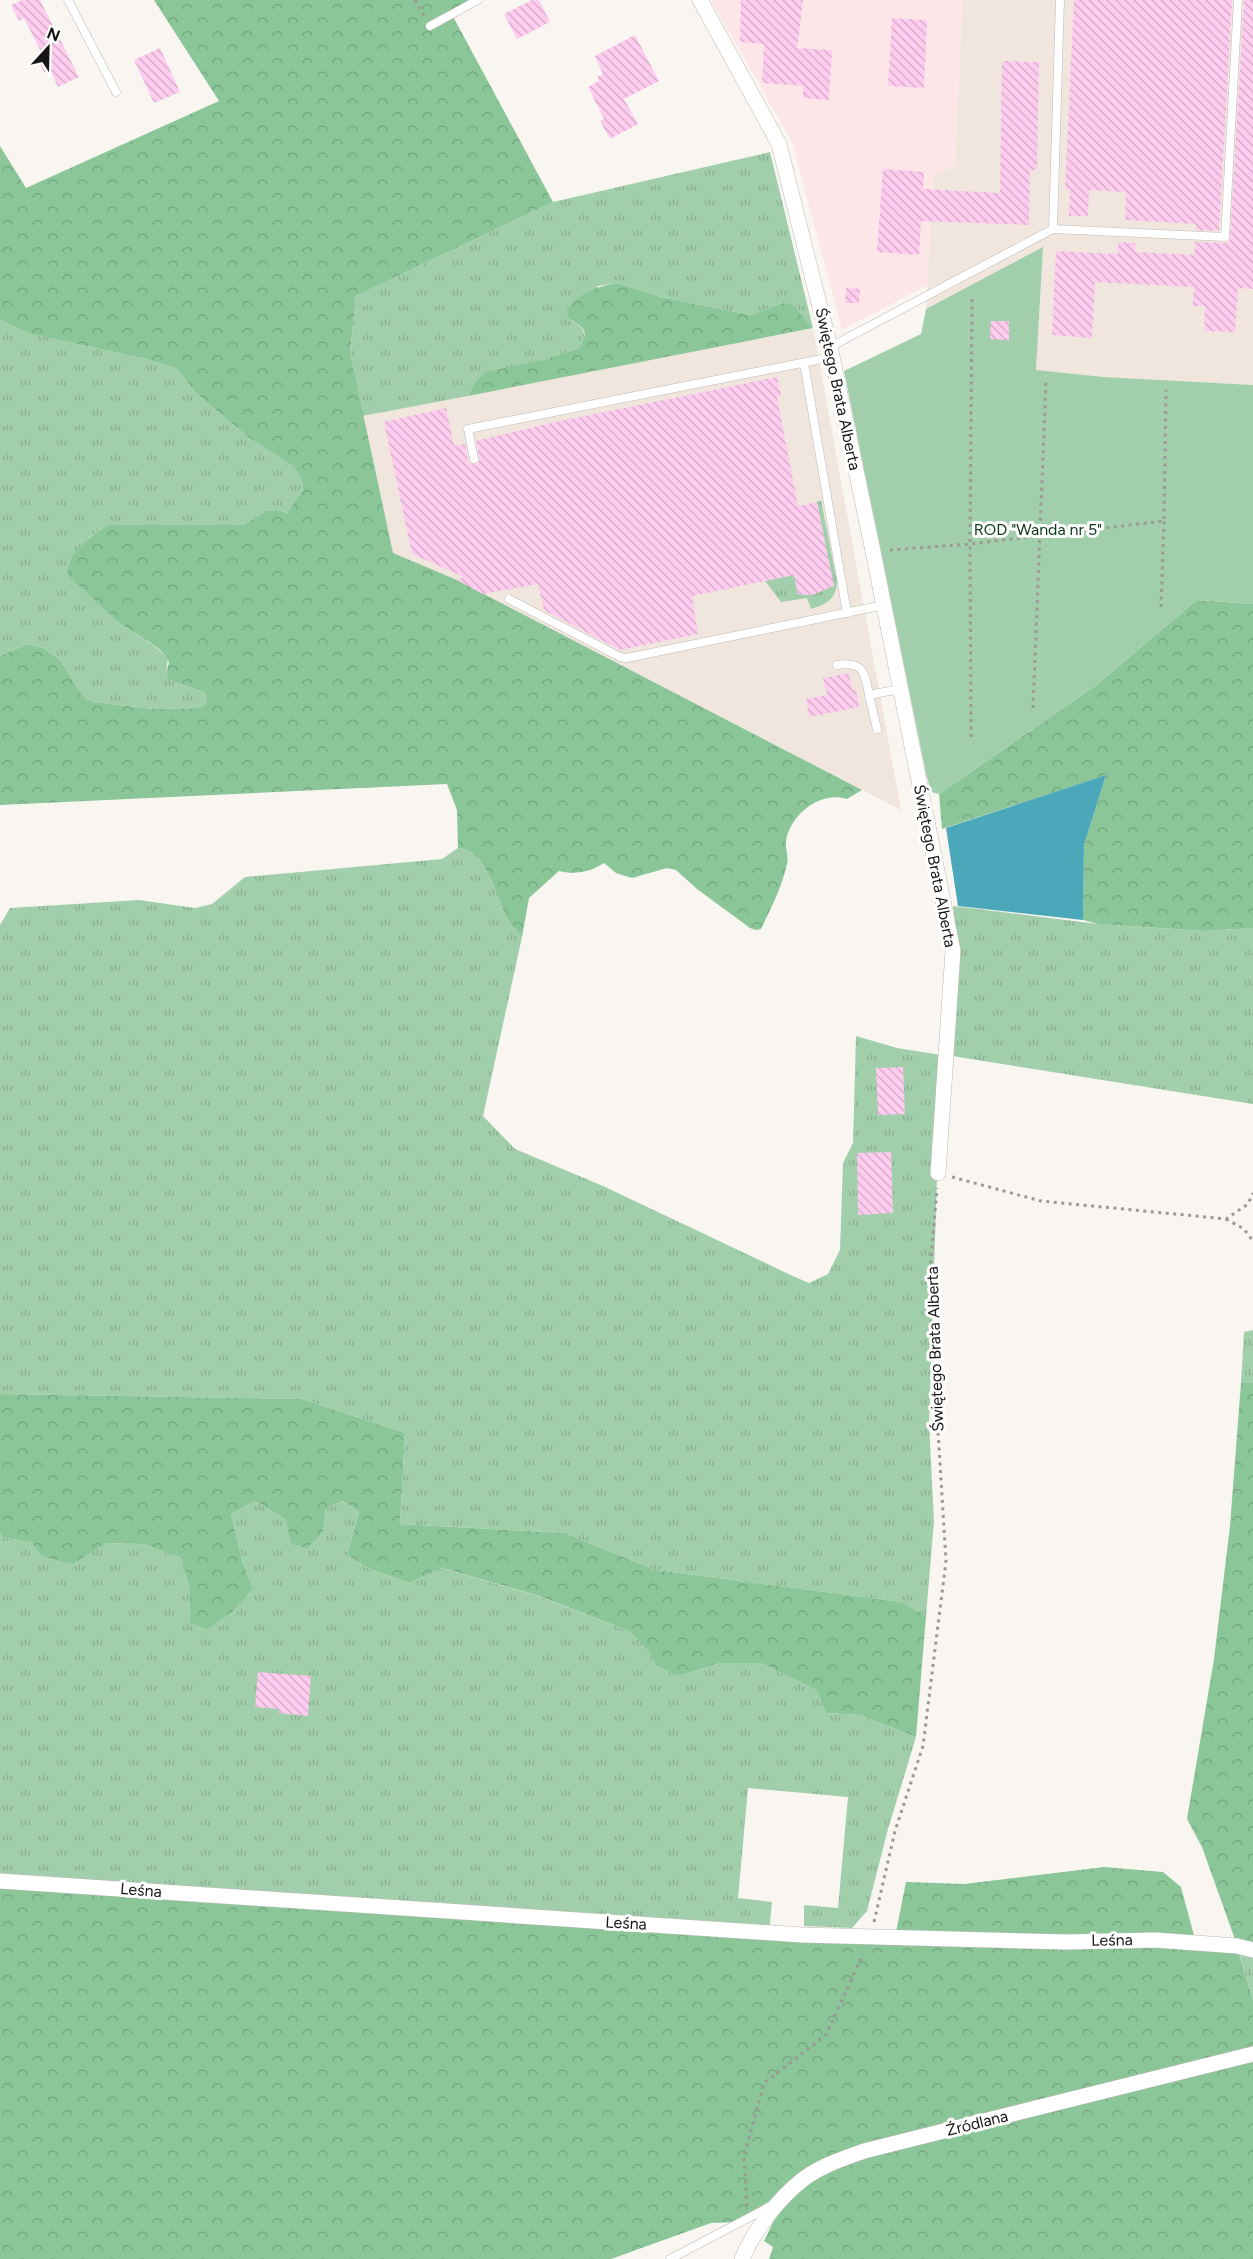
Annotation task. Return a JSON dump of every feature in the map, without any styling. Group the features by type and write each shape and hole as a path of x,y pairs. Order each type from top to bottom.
{"street":[{"name":"Świętego Brata Alberta","path":"700,0 779,144 831,352 884,605 952,951 938,1173"},
{"name":"Leśna","path":"0,1881 802,1935 1067,1941 1155,1940 1237,1946 1253,1950"},
{"name":"Źródlana","path":"742,2259 758,2227 800,2181 829,2164 864,2151 1253,2054"}],"lane":[{"path":"68,0 116,92"},
{"path":"430,26 478,0"},
{"path":"1053,229 1060,0"},
{"path":"474,459 468,429 804,363 831,352 1053,229 1226,237 1238,0"},
{"path":"804,363 847,613"},
{"path":"509,599 620,657 627,658 884,605"},
{"path":"837,665 850,664 861,669 865,675 877,729"},
{"path":"870,695 900,689"},
{"path":"670,2259 785,2198"}],"path":[{"path":"415,0 430,26"},
{"path":"971,738 972,297"},
{"path":"1033,708 1046,381"},
{"path":"1161,606 1166,390"},
{"path":"873,551 970,544 1164,521"},
{"path":"938,1173 1041,1201 1226,1219 1244,1229 1253,1241"},
{"name":"Świętego Brata Alberta","path":"748,2218 744,2157 764,2083 826,2035 871,1936 895,1831 923,1746 946,1561 929,1285 938,1173"},
{"path":"1226,1219 1248,1204 1253,1193"}],"shaded area":[{"path":"711,0 963,0 955,165 934,178 928,285 842,330 792,142"},
{"path":"963,0 1253,0 1253,385 1104,377 1036,370 1043,248 926,309 934,177 955,165"},
{"path":"813,328 901,810 457,580 393,554 362,416"}],"green space":[{"path":"154,0 469,0 450,11 553,202 356,296 350,353 393,553 457,580 862,790 847,799 837,797 817,801 793,822 786,841 785,873 761,929 750,928 697,889 676,870 667,868 632,878 616,873 604,863 583,872 559,871 529,898 522,937 507,917 483,864 476,856 458,848 457,810 447,784 0,805 0,656 28,644 43,648 60,660 83,697 93,702 154,709 200,708 207,702 207,695 204,692 169,680 166,675 169,662 160,650 121,624 68,576 70,560 81,546 95,533 109,525 243,525 266,511 277,510 287,513 303,489 302,481 294,467 249,438 196,393 176,368 146,359 30,334 0,320 0,146 26,188 219,101"},
{"path":"770,152 813,328 797,309 782,303 751,315 661,297 615,283 598,286 572,321 584,332 579,348 475,382 468,396 362,416 350,353 356,296 553,202"},
{"name":"ROD \"Wanda nr 5\"","path":"1043,247 1036,370 1104,377 1253,385 1253,604 1197,600 1095,686 939,794 931,792 926,773 844,371 921,334 926,309"},
{"path":"616,283 661,297 751,315 782,303 789,304 797,309 813,328 468,396 475,382 486,372 542,360 579,348 584,332 568,317 567,309 589,292 601,286"},
{"path":"0,320 30,334 146,359 176,368 196,393 249,438 294,467 302,481 303,489 287,513 277,510 266,511 243,525 109,525 86,541 69,563 123,626 153,645 168,658 166,675 169,680 207,695 207,702 200,708 154,709 93,702 83,697 60,660 43,648 28,644 0,656"},
{"path":"821,500 837,582 835,593 826,603 811,609 807,598 781,602 765,581 794,575 798,594 812,595 833,586 817,502"},
{"path":"1197,600 1253,604 1253,928 1205,931 1098,924 1083,920 1084,845 1106,775 942,829 939,794 1095,686"},
{"path":"458,848 476,856 483,864 507,917 522,937 483,1116 515,1149 603,1186 809,1283 828,1274 840,1250 843,1163 853,1143 856,1036 897,1048 941,1055 929,1423 934,1521 926,1616 902,1602 655,1570 565,1533 400,1524 405,1433 302,1399 0,1394 0,925 10,908 139,900 195,908 212,904 245,877 442,859"},
{"path":"953,906 1098,924 1205,931 1253,928 1253,1104 952,1056 959,962"},
{"path":"1253,1330 1253,1383 1241,1383 1244,1332"},
{"path":"1241,1383 1253,1383 1253,1950 1237,1947 1253,2000 1253,2054 864,2151 800,2181 737,2222 711,2223 611,2259 0,2259 0,1881 895,1937 906,1882 964,1884 1104,1867 1163,1872 1181,1887 1196,1943 1237,1945 1202,1847 1187,1819 1214,1659 1230,1526"},
{"path":"0,1394 302,1399 405,1433 400,1524 565,1533 655,1570 902,1602 926,1616 916,1737 860,1715 826,1713 816,1690 761,1663 720,1663 679,1676 656,1666 650,1653 629,1631 536,1595 442,1568 409,1583 368,1568 347,1555 359,1512 343,1501 326,1508 323,1532 307,1548 291,1544 286,1519 255,1501 231,1514 243,1563 253,1588 233,1611 207,1629 190,1623 189,1588 181,1558 143,1544 107,1543 72,1564 42,1556 32,1543 2,1537 0,1532"},
{"path":"255,1501 287,1519 291,1544 323,1532 326,1508 343,1501 359,1512 347,1555 368,1568 409,1583 441,1568 535,1595 629,1631 650,1653 656,1666 679,1676 720,1663 761,1663 816,1690 826,1713 860,1715 916,1737 888,1829 867,1911 852,1928 804,1926 804,1905 838,1908 848,1797 748,1788 738,1898 772,1902 769,1933 0,1881 0,1532 2,1537 32,1543 71,1564 107,1543 143,1544 181,1558 189,1588 190,1622 253,1588 243,1563 231,1514"},
{"path":"1237,1946 1253,1950 1253,2000"},
{"path":"1253,2058 1253,2259 769,2259 773,2247 764,2241 785,2198 829,2168"}],"water":[{"path":"1106,775 1084,845 1083,920 958,906 946,828"}],"building":[{"path":"22,0 40,0 79,77 58,87 50,70 44,72 36,57 42,54 24,18 19,21 11,5"},
{"path":"532,0 539,0 550,22 517,39 504,14"},
{"path":"741,0 803,0 797,48 832,50 829,100 803,98 803,86 762,83 764,44 740,42"},
{"path":"1074,0 1232,0 1219,231 1196,230 1196,224 1125,220 1126,192 1089,190 1088,216 1069,216 1070,190 1065,189"},
{"path":"1244,0 1253,0 1253,289 1238,288 1235,332 1204,331 1205,306 1193,306 1194,287 1095,282 1092,338 1052,335 1056,251 1118,254 1118,242 1135,243 1135,252 1194,255 1195,242 1225,243 1230,240"},
{"path":"892,18 927,20 924,88 888,86"},
{"path":"635,35 659,81 624,99 638,124 610,139 600,121 604,119 588,87 599,81 597,77 603,74 595,56"},
{"path":"160,48 180,92 154,103 134,60"},
{"path":"1002,61 1039,62 1037,170 1030,170 1029,225 921,221 919,255 877,252 883,169 924,172 923,189 1000,193"},
{"path":"846,288 860,289 859,303 845,303"},
{"path":"991,321 1009,321 1009,340 990,339"},
{"path":"777,377 781,396 777,397 798,506 817,502 834,586 812,595 798,594 794,575 692,596 698,634 620,650 544,610 538,584 483,594 457,580 464,577 412,554 384,422 446,408 454,446 465,444 468,461 475,465 480,460 476,441 555,422"},
{"path":"849,673 852,690 856,689 859,707 809,717 806,699 827,695 823,678"},
{"path":"903,1067 905,1114 878,1115 876,1068"},
{"path":"891,1152 893,1213 858,1215 857,1153"},
{"path":"258,1672 311,1676 308,1716 279,1713 279,1709 255,1707"}]}
